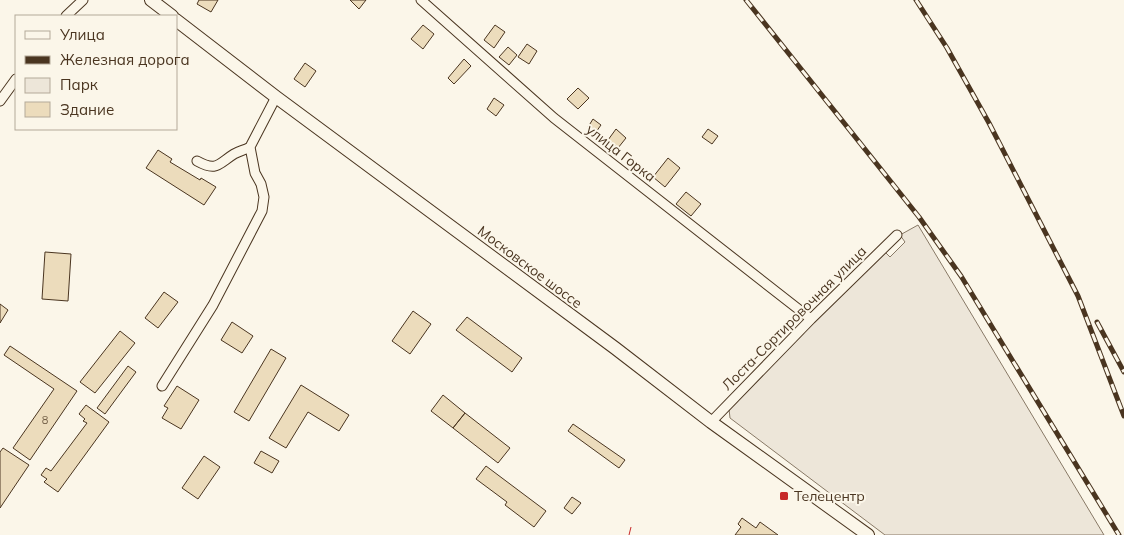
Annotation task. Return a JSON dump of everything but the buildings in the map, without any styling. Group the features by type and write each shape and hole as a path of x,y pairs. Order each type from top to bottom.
{"main road":[{"path":"151,0 171,15"},
{"name":"Московское шоссе","path":"178,22 711,422 868,535"}],"street":[{"path":"67,15 83,0"},
{"name":"улица Горка","path":"421,0 554,118 811,319"},
{"path":"0,101 15,80"},
{"path":"162,386 213,305 262,212 264,197 261,184 255,173 250,147 276,97"},
{"path":"197,161 207,166 217,166 234,154 250,147"},
{"name":"Лоста-Сортировочная улица","path":"711,422 897,234"}],"green space":[{"path":"918,225 1104,535 885,535 730,418 729,409 884,251 890,257 905,242 900,235"}],"railway":[{"path":"746,0 919,217 961,276 1119,535"},
{"path":"916,0 947,48 989,123 1078,296 1124,416"},
{"path":"1097,322 1124,372"}],"power":[{"path":"629,535 631,527"}],"place":[{"name":"Телецентр","path":"784,496"}]}
